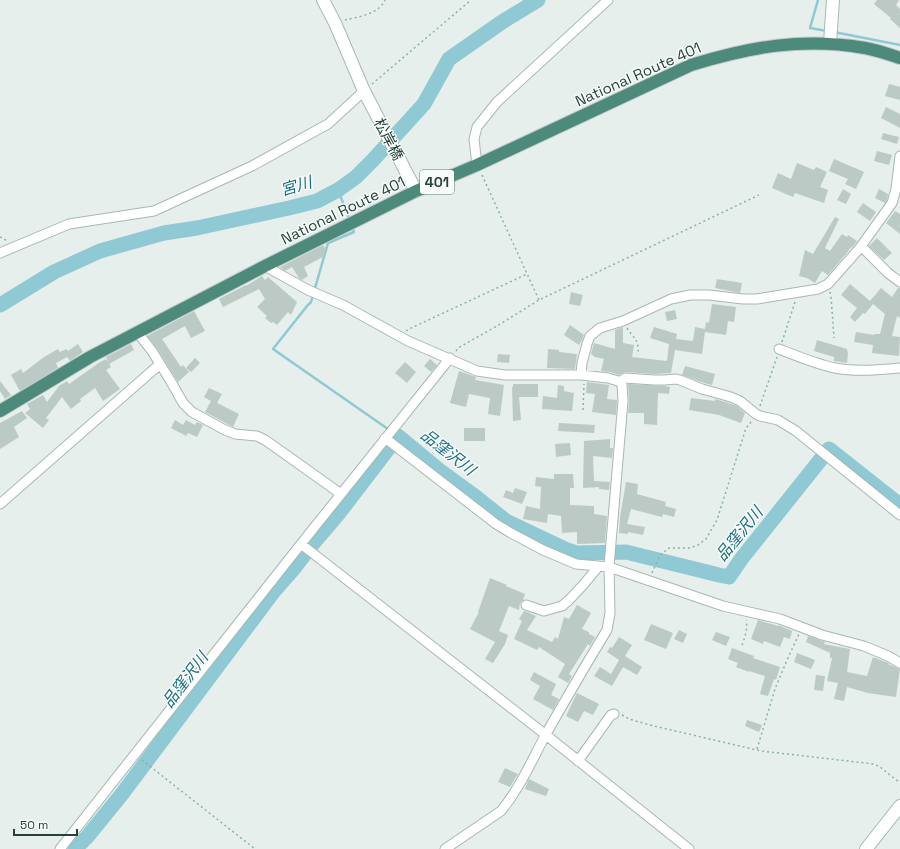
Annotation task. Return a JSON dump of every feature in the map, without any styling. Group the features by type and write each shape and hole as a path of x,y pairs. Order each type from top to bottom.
{"highway":[{"name":"National Route 401","path":"0,411 90,357 414,187 480,170 691,65 755,48 790,43 830,43 866,48 900,58"}],"main road":[{"name":"松岸橋","path":"323,0 335,23 365,93 414,187"},
{"path":"830,43 833,0"},
{"path":"866,849 900,806"}],"street":[{"path":"480,170 474,139 477,126 497,102 608,0"},
{"path":"0,252 69,224 154,211 161,208 252,166 328,124 365,93"},
{"path":"583,375 582,363 590,336 600,328 623,321 671,300 690,295 757,299 818,289 826,286 861,246 892,203 896,189 900,156"},
{"path":"861,246 888,273 900,282"},
{"path":"265,266 308,290 343,304 408,342 450,358 478,371 505,376 583,375 608,378 622,384 623,401 609,567 610,613 607,630 546,735 523,778 502,811 445,849"},
{"path":"137,332 152,351 183,403 192,412 235,434 256,436 265,440 341,494"},
{"path":"779,349 834,368 850,370 885,370 900,368"},
{"path":"60,849 450,358"},
{"path":"0,504 160,364"},
{"path":"620,382 625,378 654,380 676,379 740,401 758,414 778,420 796,431 900,515"},
{"path":"385,438 496,524 543,550 576,564 609,567 723,606 780,619 822,635 864,646 888,656 900,663"},
{"path":"301,544 546,735 689,849"},
{"path":"526,605 544,611 562,606 584,584 598,567"},
{"path":"578,761 611,715 614,714"}],"path":[{"path":"335,23 362,16 375,10 385,0"},
{"path":"365,93 471,0"},
{"path":"480,170 539,300"},
{"path":"450,358 458,348 539,300 759,194"},
{"path":"400,337 409,329 527,274"},
{"path":"826,286 831,296 834,338"},
{"path":"649,581 662,552 669,548 690,548 698,545 706,539 717,520 746,428 758,414 798,292"},
{"path":"623,321 638,342 638,354"},
{"path":"583,375 583,410"},
{"path":"742,645 747,622 745,616 746,611"},
{"path":"757,750 775,690 802,627"},
{"path":"614,714 650,725 757,750 874,764 880,767 900,784"},
{"path":"135,754 255,849"}],"building":[{"path":"877,0 899,0 896,5 900,9 900,28 890,19 891,18 874,4"},
{"path":"889,84 900,87 900,100 885,96"},
{"path":"886,107 900,114 900,128 881,118"},
{"path":"883,133 899,137 897,144 881,139"},
{"path":"877,151 892,155 889,165 874,161"},
{"path":"834,159 864,172 856,189 845,184 848,179 829,171"},
{"path":"797,163 814,170 816,167 827,172 820,187 828,190 824,203 795,193 793,197 772,188 778,173 791,179"},
{"path":"843,189 851,194 846,204 837,200"},
{"path":"879,189 888,194 885,203 875,198"},
{"path":"863,203 876,212 870,221 857,212"},
{"path":"895,211 900,214 900,234 886,223"},
{"path":"835,217 839,219 825,248 830,251 842,234 847,237 848,235 857,241 828,275 822,271 815,283 807,278 799,276 805,250 813,254"},
{"path":"877,238 892,253 884,260 869,246"},
{"path":"323,245 326,249 323,257 304,267 308,276 302,280 292,267 285,271 280,267"},
{"path":"262,276 265,280 268,277 297,302 291,315 288,312 277,325 273,322 271,323 265,318 267,316 257,307 265,299 259,289 223,307 219,299 246,286"},
{"path":"717,279 742,283 740,293 715,288"},
{"path":"850,284 870,301 881,288 892,297 898,288 900,288 900,318 897,316 892,336 900,337 899,356 872,353 873,345 854,342 856,332 874,335 880,334 885,314 873,304 865,314 863,313 855,322 850,317 857,308 841,295"},
{"path":"571,292 583,295 580,306 569,304"},
{"path":"712,304 736,307 734,322 728,321 726,335 705,332 702,354 675,350 671,373 654,374 625,372 619,375 601,371 604,359 595,357 591,354 594,343 615,349 615,330 623,327 623,343 634,345 632,357 667,361 669,344 650,338 654,327 677,334 676,339 693,341 695,327 705,329 706,322 709,323"},
{"path":"675,310 677,319 667,321 665,312"},
{"path":"194,311 205,331 191,338 185,326 162,339 181,367 183,365 189,372 178,382 157,348 147,336"},
{"path":"570,325 584,335 579,345 564,335"},
{"path":"817,340 847,349 847,363 834,361 834,357 814,351"},
{"path":"78,344 83,352 70,361 67,357 56,363 58,368 20,391 11,375 21,369 23,373 44,357 58,349 60,352 66,349 68,351"},
{"path":"131,344 134,350 109,364 106,357"},
{"path":"548,349 577,354 575,369 547,368"},
{"path":"498,354 510,355 509,363 497,362"},
{"path":"195,358 200,363 191,372 186,368"},
{"path":"106,359 111,367 106,370 120,389 103,401 95,388 80,399 81,401 71,409 62,397 46,418 49,420 43,428 25,413 30,409 27,404 43,395 47,402 59,386 67,381 69,384"},
{"path":"430,359 437,365 431,372 424,366"},
{"path":"405,362 416,372 407,383 395,373"},
{"path":"685,366 715,374 712,385 682,375"},
{"path":"459,371 476,377 475,380 504,385 500,416 488,414 490,398 469,394 466,407 450,403"},
{"path":"0,381 11,395 5,399 0,391"},
{"path":"587,382 609,385 607,399 617,400 616,415 592,412 595,394 586,393"},
{"path":"513,384 538,384 538,397 519,397 521,420 513,421 512,387"},
{"path":"628,384 670,387 669,394 658,393 657,425 644,424 644,413 628,413"},
{"path":"558,385 564,386 564,391 574,393 572,411 542,409 543,396 557,398"},
{"path":"209,388 222,394 217,403 239,414 233,427 205,412 211,401 204,397"},
{"path":"691,398 715,401 715,399 737,406 745,413 741,423 719,415 689,410"},
{"path":"22,411 27,418 14,427 19,437 0,449 0,423"},
{"path":"175,420 183,425 186,420 195,425 197,422 203,425 197,437 188,433 186,436 171,428"},
{"path":"559,423 595,425 594,433 558,431"},
{"path":"464,428 485,428 485,441 464,441"},
{"path":"610,439 610,448 613,448 612,458 593,456 594,481 610,482 609,490 599,489 599,487 583,488 584,441"},
{"path":"570,443 571,455 556,457 555,444"},
{"path":"554,474 573,474 574,488 570,488 570,505 594,506 594,514 607,516 605,543 577,544 577,532 562,533 561,516 548,514 547,523 523,519 526,506 540,509 541,487 535,486 536,477 554,479"},
{"path":"626,482 638,484 637,494 666,502 665,506 676,509 674,517 663,514 662,517 631,509 627,524 645,527 643,535 628,532 628,534 619,533"},
{"path":"515,488 527,492 522,504 503,497 506,490 513,493"},
{"path":"490,578 525,594 520,603 519,610 509,606 499,631 508,635 505,644 493,663 485,659 495,642 470,629 479,612"},
{"path":"577,605 591,613 582,629 595,637 590,646 588,644 569,674 572,676 568,683 558,677 565,664 539,647 537,650 514,639 522,621 519,619 524,611 536,616 527,630 552,642 555,637 558,639 564,617 569,619"},
{"path":"758,620 778,625 792,631 790,639 784,637 780,647 764,641 763,644 751,639"},
{"path":"651,624 673,633 666,649 644,640"},
{"path":"679,630 687,634 683,643 674,639"},
{"path":"716,632 730,637 726,646 712,640"},
{"path":"808,636 825,642 824,644 850,649 847,672 867,676 873,657 900,669 896,697 868,693 847,687 844,701 834,699 838,683 827,681 832,658 830,658 830,653 806,642"},
{"path":"619,637 632,645 625,656 642,667 637,675 623,667 612,686 594,676 600,667 611,674 619,660 607,652 610,647 612,648"},
{"path":"732,648 754,656 753,658 780,667 776,680 774,679 768,696 760,694 765,676 736,667 738,663 728,659"},
{"path":"797,653 815,660 811,669 794,662"},
{"path":"534,672 556,684 551,695 559,699 553,710 533,699 540,686 530,680"},
{"path":"816,675 825,676 823,691 814,690"},
{"path":"577,693 599,704 593,715 584,711 578,722 566,716"},
{"path":"747,720 762,725 759,732 745,726"},
{"path":"505,768 518,774 510,787 498,782"},
{"path":"529,779 549,789 546,796 525,789"}],"waterway":[{"name":"宮川","path":"0,305 54,272 100,251 164,233 197,228 317,201 338,190 356,177 424,104 449,59 502,22 538,0"},
{"path":"818,0 810,28 827,31"},
{"path":"834,32 900,45"},
{"path":"338,190 350,221"},
{"path":"352,227 354,232 328,243 311,302 273,349 398,436"},
{"name":"品窪沢川","path":"75,849 87,837 122,794 274,591 339,513 398,436 439,470 506,521 565,549 577,553 626,552 729,577 742,558 829,449 900,505"}]}
